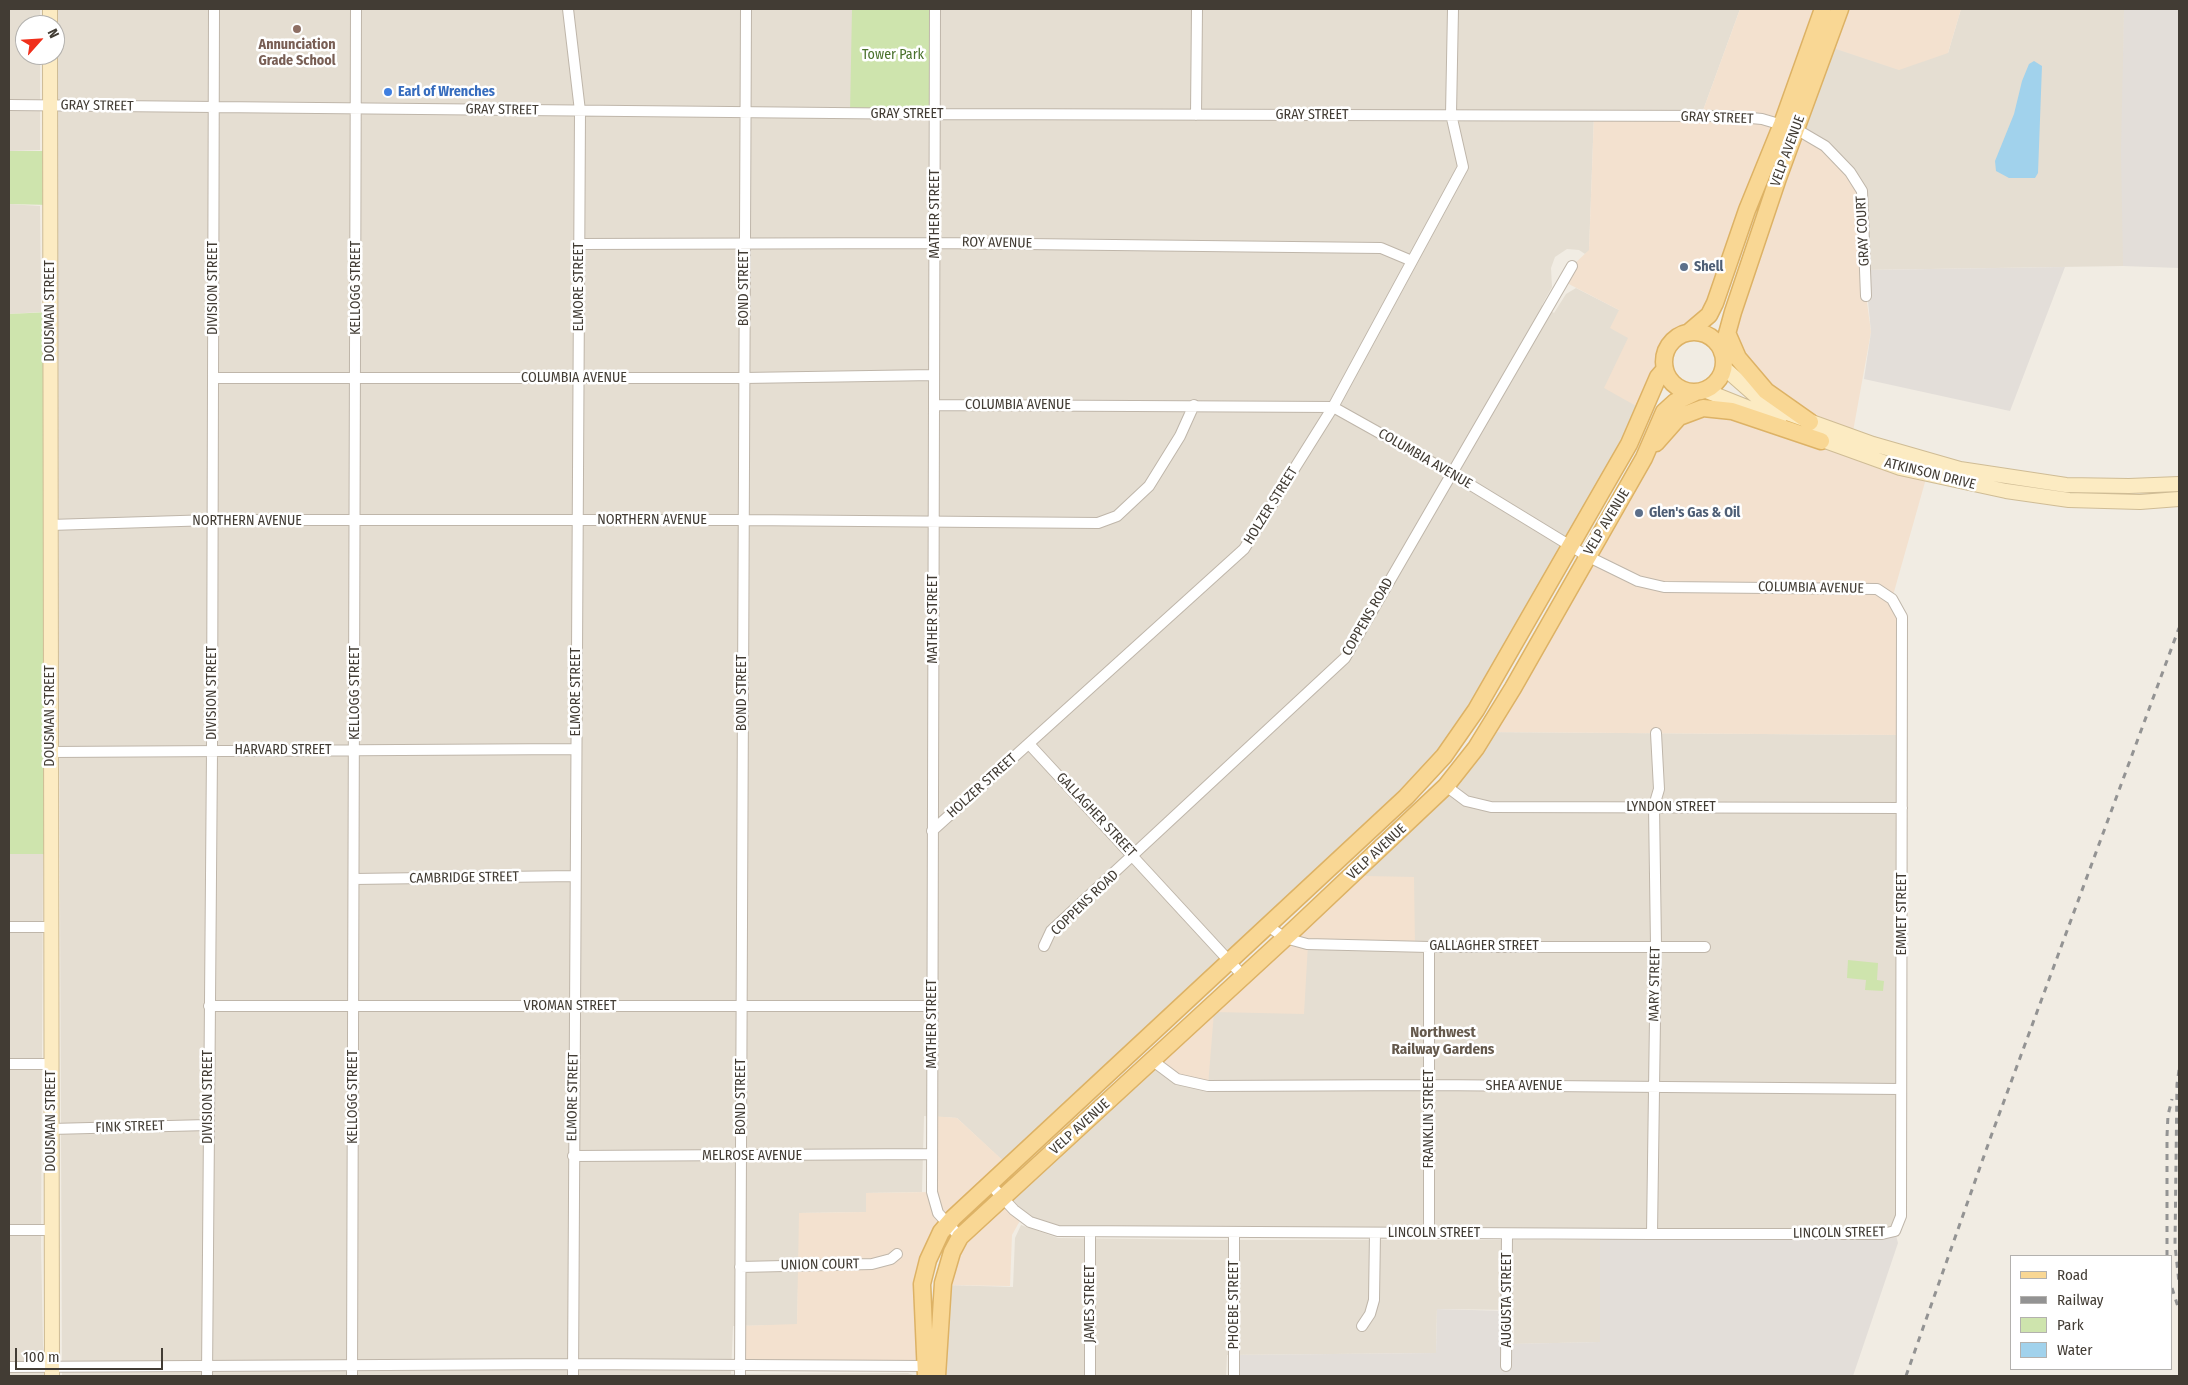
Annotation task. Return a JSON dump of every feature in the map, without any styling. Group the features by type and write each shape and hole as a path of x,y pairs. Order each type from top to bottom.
{"main road":[{"name":"VELP AVENUE","path":"1689,332 1709,315 1715,303 1747,210 1793,128 1823,9"},
{"name":"VELP AVENUE","path":"1723,360 1733,312 1793,128 1840,9"},
{"path":"1689,332 1700,332 1709,336 1717,343 1723,360 1717,381 1700,391 1686,391 1676,386 1669,379 1665,370 1665,354 1669,344 1678,336 1689,332"},
{"path":"1728,335 1738,358 1766,391 1810,422"},
{"name":"VELP AVENUE","path":"946,1225 1406,797 1452,745 1476,710 1629,444 1658,377 1665,370"},
{"name":"VELP AVENUE","path":"960,1237 1153,1061 1446,786 1486,732 1644,458 1664,412 1680,399 1700,391"},
{"path":"1644,458 1675,420 1692,410 1703,408 1732,411 1821,441"},
{"path":"930,1373 922,1284 935,1242 946,1225"},
{"path":"930,1373 943,1283 952,1252 960,1237"}],"street":[{"name":"DIVISION STREET","path":"207,1371 212,751 214,9"},
{"name":"KELLOGG STREET","path":"352,1371 356,9"},
{"name":"ELMORE STREET","path":"568,9 580,111 573,1376"},
{"name":"BOND STREET","path":"740,1376 746,9"},
{"name":"MATHER STREET","path":"935,9 932,1154 933,1201 946,1225 960,1237"},
{"path":"1196,115 1197,9"},
{"name":"HOLZER STREET","path":"932,831 1244,549 1333,406 1463,167 1452,116 1453,9"},
{"name":"DOUSMAN STREET","path":"50,65 52,1371"},
{"name":"GRAY STREET","path":"9,105 935,114 1729,116 1793,128"},
{"name":"GRAY COURT","path":"1793,128 1825,146 1850,172 1862,190 1866,296"},
{"name":"ROY AVENUE","path":"579,244 935,243 1381,248 1412,261"},
{"name":"COPPENS ROAD","path":"1044,946 1051,931 1134,856 1345,658 1572,266"},
{"name":"ATKINSON DRIVE","path":"1723,360 1757,397 1810,422 1913,456 1978,472 2066,485 2176,485"},
{"name":"COLUMBIA AVENUE","path":"213,378 744,378 934,375"},
{"name":"ATKINSON DRIVE","path":"1700,391 1751,407 1821,441 1900,468 1998,490 2070,500 2140,502 2174,500"},
{"name":"COLUMBIA AVENUE","path":"934,405 1333,406 1451,473 1586,556 1638,581 1664,587 1877,589 1892,600"},
{"name":"NORTHERN AVENUE","path":"50,524 213,520 743,520 1098,523 1117,516 1149,486 1180,436 1194,406"},
{"name":"EMMET STREET","path":"1892,600 1902,617 1901,1216 1895,1231"},
{"name":"MARY STREET","path":"1652,1234 1656,946 1654,806 1658,789 1656,734"},
{"name":"GALLAGHER STREET","path":"1029,744 1244,976"},
{"name":"HARVARD STREET","path":"50,752 575,749"},
{"name":"LYNDON STREET","path":"1446,786 1466,801 1480,806 1902,808"},
{"name":"CAMBRIDGE STREET","path":"354,879 575,876"},
{"name":"GALLAGHER STREET","path":"1268,926 1285,938 1308,944 1429,947 1705,947"},
{"path":"9,927 51,927"},
{"name":"FRANKLIN STREET","path":"1429,947 1429,1231"},
{"name":"VROMAN STREET","path":"209,1006 932,1006"},
{"name":"SHEA AVENUE","path":"1153,1061 1177,1079 1199,1086 1429,1085 1901,1089"},
{"path":"9,1064 51,1064"},
{"name":"FINK STREET","path":"51,1129 208,1125"},
{"name":"MELROSE AVENUE","path":"573,1156 932,1154"},
{"name":"LINCOLN STREET","path":"990,1184 1022,1216 1037,1226 1058,1231 1234,1233 1429,1231 1507,1234 1882,1234 1895,1231"},
{"path":"9,1230 52,1230"},
{"name":"JAMES STREET","path":"1090,1232 1090,1376"},
{"name":"PHOEBE STREET","path":"1234,1233 1234,1376"},
{"path":"1362,1326 1370,1314 1374,1300 1375,1233"},
{"name":"AUGUSTA STREET","path":"1506,1366 1507,1234"},
{"name":"UNION COURT","path":"740,1266 872,1264 886,1261 897,1254"},
{"path":"9,1367 52,1371 352,1371 573,1364 740,1365 930,1373"}],"shaded area":[{"path":"9,9 40,9 40,15 15,15 15,65 40,65 40,150 9,151"},
{"path":"56,9 1740,9 1701,116 1594,115 1589,251 1585,254 1579,250 1567,249 1555,257 1551,268 1552,287 1542,305 1554,313 1566,294 1576,288 1619,310 1628,337 1639,408 1475,701 1446,743 1403,791 1004,1162 957,1118 924,1116 922,1192 866,1193 866,1212 800,1213 797,1325 733,1326 731,1374 908,1373 916,1376 62,1376 57,162 57,65 65,65 65,15 56,15"},
{"path":"1740,9 1823,9 1722,286 1683,334 1669,344 1645,411 1604,388 1628,338 1610,328 1619,310 1563,281 1572,266 1589,250 1594,115 1701,116"},
{"path":"1848,9 1961,9 1948,53 1899,70 1833,48"},
{"path":"1961,9 2124,9 2123,266 1865,270 1803,132 1833,48 1948,53"},
{"path":"2124,9 2179,9 2179,268 2123,266 2121,151"},
{"path":"1803,132 1825,146 1862,191 1866,295 1871,332 1852,437 1810,422 1746,368 1729,326"},
{"path":"9,204 40,206 41,312 9,314"},
{"path":"2065,267 2010,411 1864,379 1871,332 1865,270"},
{"path":"1698,409 1927,475 1892,599 1902,617 1902,735 1486,732 1644,458"},
{"name":"Northwest Railway Gardens","path":"1486,732 1902,735 1900,1159 1895,1231 1043,1228 1002,1197 1214,1012 1307,944 1366,876 1355,872"},
{"path":"9,854 43,854 41,1246 43,1345 47,1376 9,1376"},
{"path":"1355,872 1366,876 1414,877 1415,947 1308,944 1304,1014 1214,1012 1208,1086 1199,1086 1153,1061"},
{"path":"932,1116 957,1118 1010,1167 976,1197 928,1260 925,1366 740,1365 740,1326 797,1324 799,1213 866,1212 866,1193 932,1192"},
{"path":"1002,1197 1022,1217 1012,1235 1010,1286 943,1285 948,1262"},
{"path":"1021,1225 1058,1238 1600,1240 1601,1342 1514,1344 1514,1310 1437,1309 1436,1353 1227,1355 1226,1376 942,1376 947,1285 1013,1287 1015,1238"},
{"path":"1895,1231 1898,1243 1853,1376 1234,1376 1234,1355 1436,1353 1437,1309 1507,1311 1507,1344 1600,1342 1600,1234"}],"green space":[{"name":"Tower Park","path":"852,9 935,9 935,114 850,113"},
{"path":"9,151 50,151 50,205 9,204"},
{"path":"50,312 51,854 9,854 9,314"},
{"path":"1848,960 1878,963 1877,980 1884,981 1883,991 1865,990 1866,980 1847,978"}],"water":[{"path":"2034,61 2042,66 2038,173 2035,178 2009,178 1996,171 1995,161 2014,114 2022,81 2029,64"}],"railway":[{"path":"1906,1376 1990,1139 2179,628"},
{"path":"2179,1070 2177,1084 2175,1245 2179,1283"},
{"path":"2167,1255 2167,1136 2168,1115 2172,1099"},
{"path":"2173,1291 2179,1310"}],"place":[{"name":"Annunciation Grade School","path":"297,29"},
{"name":"Earl of Wrenches","path":"388,92"},
{"name":"Shell","path":"1684,267"},
{"name":"Glen's Gas & Oil","path":"1639,513"}],"district":[{"name":"Northwest Railway Gardens","path":"1443,1042"}]}
